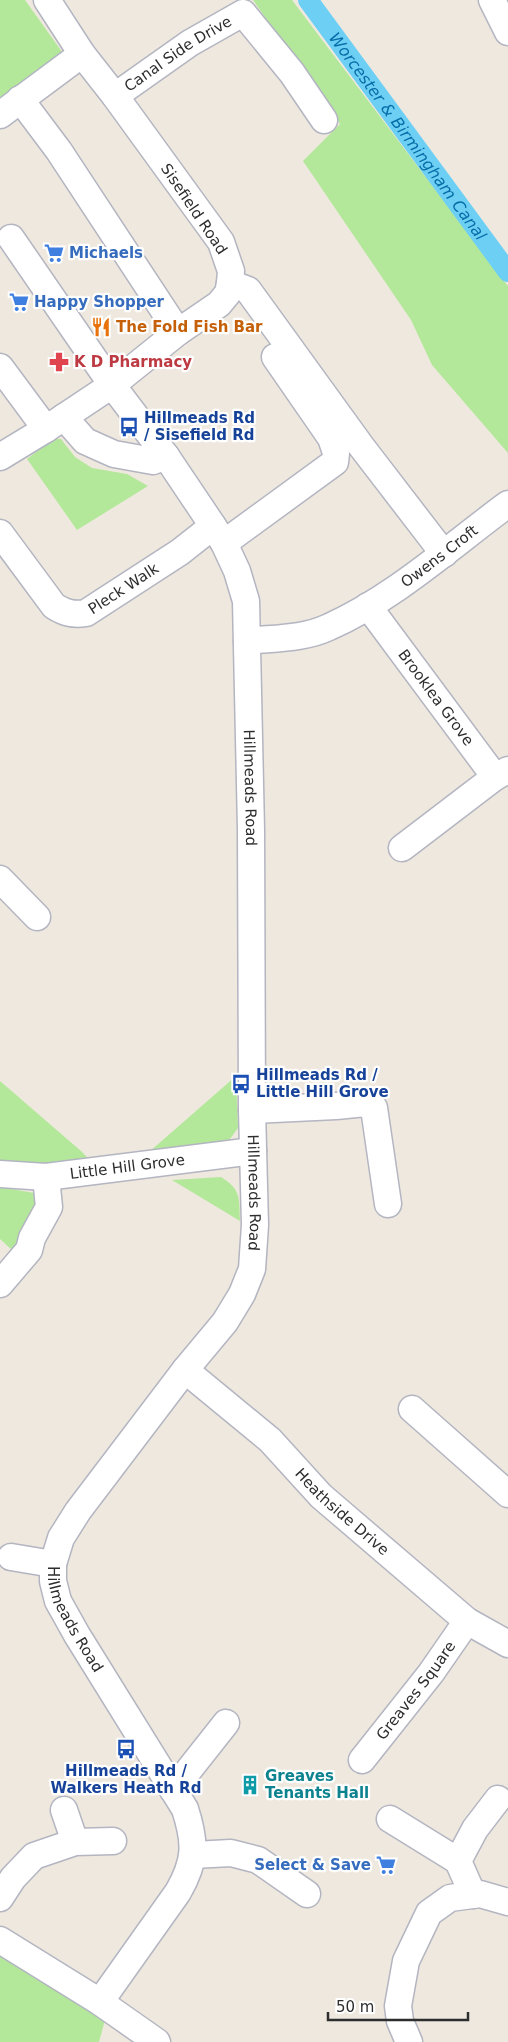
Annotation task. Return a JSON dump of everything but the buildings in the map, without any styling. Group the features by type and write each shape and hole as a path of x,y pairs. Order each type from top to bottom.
{"street":[{"name":"Sisefield Road","path":"47,0 82,54 115,96 220,242 232,271 230,283"},
{"path":"492,0 508,32"},
{"name":"Canal Side Drive","path":"115,96 239,6 292,73 324,120"},
{"path":"0,115 82,54"},
{"path":"20,99 59,151 178,332"},
{"name":"Hillmeads Road","path":"6,230 112,385 166,456 218,534 237,571 246,602 251,830 252,1110 255,1224 252,1269 242,1294 225,1322 185,1370 78,1511 60,1538 53,1564 53,1581 58,1601 185,1809 193,1833 192,1855 188,1875 100,2002"},
{"path":"0,457 112,385 178,332 219,304 228,294 230,283 248,290 361,446 444,554"},
{"name":"Pleck Walk","path":"0,533 54,606 65,613 86,613 180,552 218,534 335,462 336,453 331,438 268,348"},
{"path":"0,367 55,423 85,441 114,454 153,461 166,456"},
{"name":"Owens Croft","path":"247,640 304,635 329,628 368,606 444,554 508,504"},
{"name":"Brooklea Grove","path":"368,606 501,774"},
{"path":"402,848 501,774"},
{"path":"0,880 37,917"},
{"path":"252,1110 336,1106 366,1102 374,1108 388,1204"},
{"name":"Little Hill Grove","path":"0,1174 46,1177 253,1151"},
{"path":"0,1284 29,1250 32,1238 48,1207 46,1177"},
{"name":"Heathside Drive","path":"185,1370 270,1440 321,1496 467,1621 508,1644"},
{"path":"412,1409 508,1494"},
{"path":"11,1556 53,1564"},
{"name":"Greaves Square","path":"362,1760 431,1673 467,1621"},
{"path":"173,1790 226,1723"},
{"path":"458,1861 475,1829 498,1798"},
{"path":"64,1810 75,1842"},
{"path":"390,1819 458,1861 473,1895"},
{"path":"0,1898 13,1878 34,1856 75,1842 113,1841"},
{"path":"192,1855 230,1853 258,1860 307,1894"},
{"path":"409,2042 400,2021 398,2006 406,1960 429,1913 450,1898 480,1894 508,1902"},
{"path":"0,1940 100,2002 153,2041"}],"green space":[{"path":"0,0 25,0 65,56 0,105"},
{"path":"253,0 292,0 508,286 508,453 432,365 411,320 303,161 340,124"},
{"path":"53,439 61,439 75,457 92,468 127,474 148,486 77,530 27,459"},
{"path":"236,1076 238,1128 230,1139 220,1147 149,1152"},
{"path":"0,1081 93,1163 41,1166 0,1162"},
{"path":"221,1177 233,1186 236,1191 239,1201 240,1221 172,1180"},
{"path":"0,1187 40,1194 39,1205 12,1250 0,1239"},
{"path":"0,1953 105,2020 99,2042 0,2042"}],"waterway":[{"name":"Worcester & Birmingham Canal","path":"308,0 508,272"}],"place":[{"name":"Michaels","path":"54,253"},
{"name":"Happy Shopper","path":"19,302"},
{"name":"The Fold Fish Bar","path":"101,327"},
{"name":"K D Pharmacy","path":"59,362"},
{"name":"Hillmeads Rd / Sisefield Rd","path":"129,427"},
{"name":"Hillmeads Rd / Little Hill Grove","path":"241,1084"},
{"name":"Hillmeads Rd / Walkers Heath Rd","path":"126,1749"},
{"name":"Greaves Tenants Hall","path":"250,1785"},
{"name":"Select & Save","path":"386,1865"}]}
